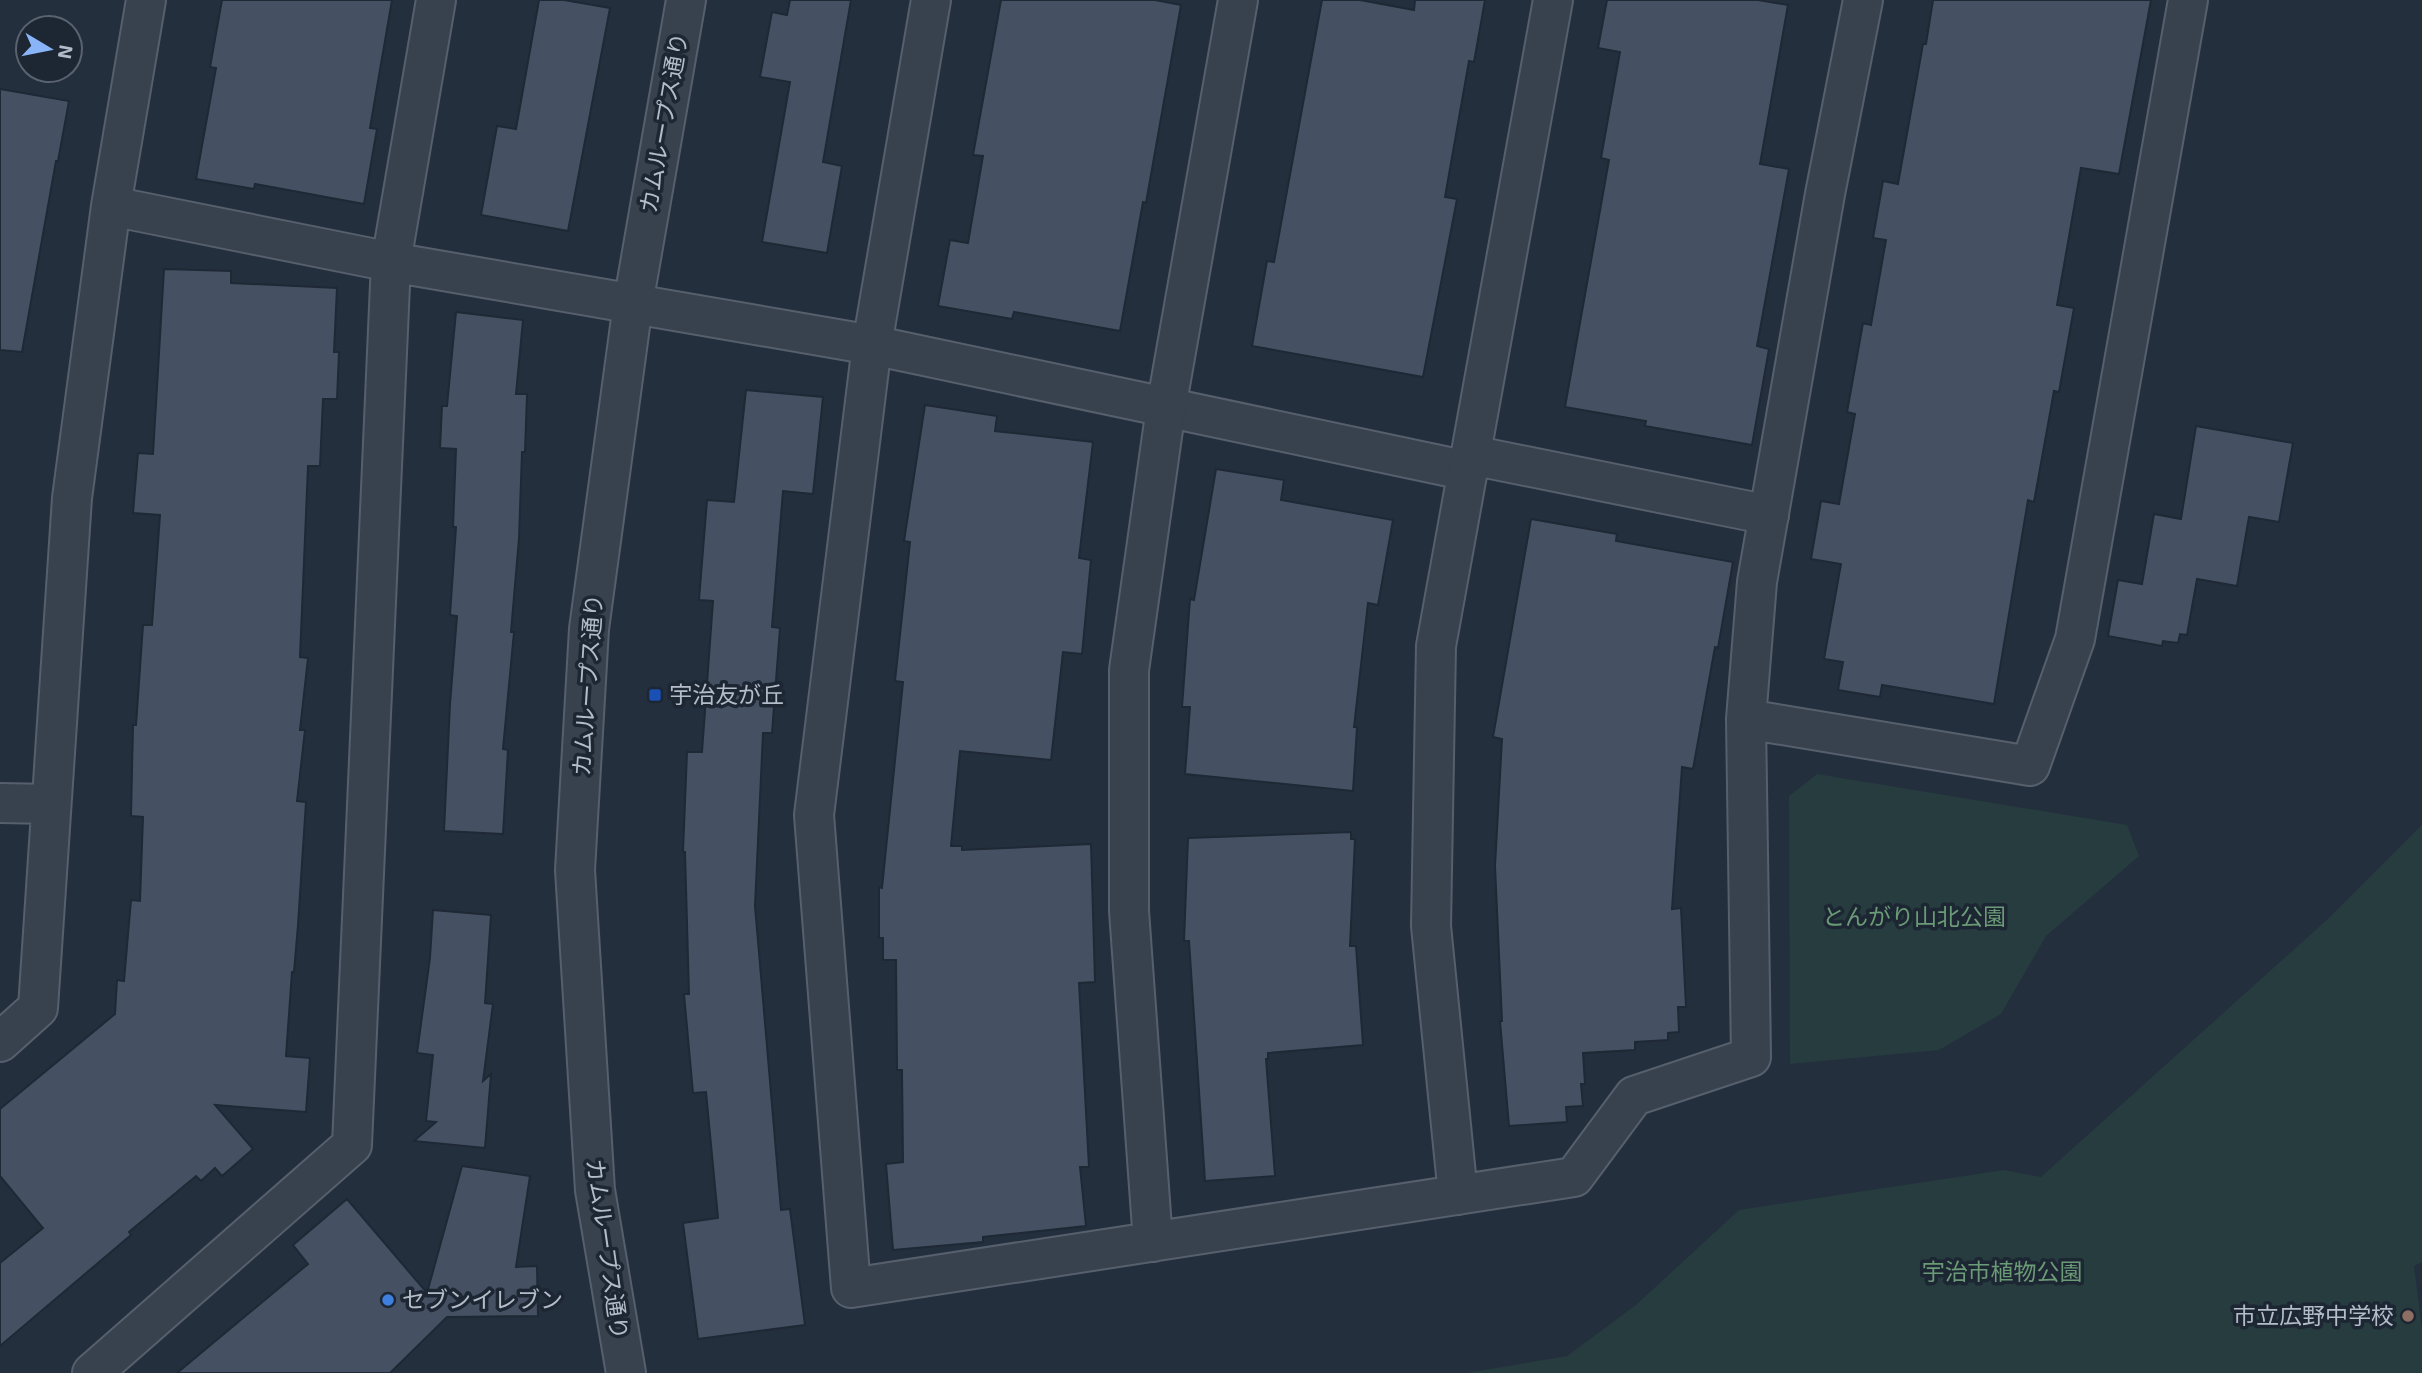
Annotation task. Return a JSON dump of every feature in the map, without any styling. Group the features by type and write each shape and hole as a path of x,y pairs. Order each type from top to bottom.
{"street":[{"path":"0,1042 38,1008 72,498 111,206 146,0"},
{"path":"92,1373 352,1145 391,262 436,0"},
{"name":"カムループス通り","path":"626,1373 595,1190 575,870 589,629 633,304 686,0"},
{"path":"930,0 872,345 814,815 851,1288 1574,1177 1634,1096 1751,1056 1746,719 1757,582 1825,194 1863,0"},
{"path":"1153,1242 1129,911 1129,670 1166,408 1238,0"},
{"path":"1458,1195 1432,912 1436,646 1553,0"},
{"path":"1746,719 2030,766 2075,639 2188,0"},
{"path":"111,206 391,262 872,345 1166,408 1769,515"},
{"path":"0,803 51,804"}],"green space":[{"name":"とんがり山北公園","path":"1817,774 2127,825 2139,856 2046,936 2001,1014 1939,1050 1790,1064 1789,796"},
{"name":"宇治市植物公園","path":"2422,825 2422,1262 2414,1266 2422,1329 2422,1373 1467,1373 1567,1356 1636,1305 1739,1210 2004,1170 2041,1177 2329,918"}],"building":[{"path":"222,0 392,0 370,128 377,129 364,204 255,184 254,189 196,179 216,68 210,67"},
{"path":"539,0 564,0 610,8 568,231 481,215 497,126 516,129"},
{"path":"790,0 851,0 823,162 842,166 827,253 762,242 790,82 760,77 772,12 787,15"},
{"path":"1001,0 1155,0 1181,5 1120,331 1014,312 1012,319 938,306 950,240 968,243 983,156 973,155"},
{"path":"1322,0 1360,0 1414,10 1415,0 1485,0 1474,62 1469,61 1445,197 1457,199 1423,377 1252,346 1267,261 1274,262"},
{"path":"1607,0 1758,0 1788,5 1760,164 1789,169 1757,346 1769,349 1752,445 1645,426 1646,421 1565,407 1609,160 1601,158 1620,52 1598,48"},
{"path":"1933,0 2151,0 2119,174 2081,168 2057,305 2074,308 2059,392 2054,391 2034,502 2028,500 1994,704 1882,685 1880,697 1838,690 1843,662 1824,659 1841,564 1811,559 1821,501 1839,504 1855,414 1847,412 1863,323 1871,325 1886,240 1873,238 1883,181 1898,184"},
{"path":"0,89 69,101 22,352 0,350"},
{"path":"164,269 231,271 231,283 337,288 334,352 339,352 337,399 323,399 320,466 308,466 300,657 308,658 300,730 305,730 297,801 306,802 286,1056 310,1058 306,1112 215,1105 253,1149 222,1176 215,1168 201,1181 196,1176 0,1346 0,1263 43,1228 0,1176 0,1109 115,1014 117,980 124,981 131,900 140,901 143,817 131,816 133,725 136,725 143,625 152,625 160,515 133,513 138,453 153,454"},
{"path":"456,312 523,320 516,394 527,394 525,452 522,452 519,538 511,632 514,632 503,749 508,750 503,834 444,831 457,616 450,615 456,527 453,527 456,449 440,448 442,406 447,406"},
{"path":"746,390 823,397 813,494 783,491 772,627 780,628 772,733 763,733 755,906 781,1210 790,1209 805,1325 698,1339 683,1223 718,1218 706,1092 693,1093 684,994 689,994 683,852 687,752 702,752 713,601 699,600 707,500 734,502"},
{"path":"925,405 997,416 995,431 1093,442 1079,558 1091,560 1082,654 1063,652 1051,760 960,751 951,846 962,846 962,850 1091,844 1095,982 1079,983 1089,1167 1080,1167 1086,1226 983,1237 983,1242 893,1250 886,1164 903,1162 902,1070 897,1070 896,960 883,960 883,938 879,938 879,887 882,888 903,682 895,681 910,542 904,541"},
{"path":"2196,426 2293,443 2279,522 2249,517 2237,586 2197,579 2187,635 2180,634 2178,643 2163,641 2162,646 2108,636 2118,580 2142,584 2154,514 2181,519"},
{"path":"1216,469 1284,480 1281,500 1393,520 1378,605 1368,603 1354,727 1357,727 1353,791 1185,774 1190,707 1182,707 1190,599 1194,600"},
{"path":"1531,519 1617,534 1616,541 1733,562 1693,769 1682,767 1672,909 1681,908 1686,1007 1678,1007 1679,1032 1668,1033 1668,1040 1635,1042 1635,1050 1583,1053 1583,1106 1566,1107 1567,1122 1509,1126 1500,1021 1495,866 1502,739 1493,737"},
{"path":"1351,832 1351,839 1355,839 1350,946 1356,946 1363,1045 1268,1053 1266,1059 1275,1176 1205,1181 1189,941 1184,941 1188,838"},
{"path":"433,910 491,915 485,1003 493,1004 483,1081 491,1074 485,1148 414,1141 436,1122 426,1121 433,1055 417,1053 430,958"},
{"path":"462,1166 530,1176 516,1267 537,1266 538,1316 447,1317 390,1373 177,1373 308,1264 293,1245 347,1199 427,1293"}],"place":[{"name":"宇治友が丘","path":"655,695"},
{"name":"セブンイレブン","path":"388,1300"},
{"name":"市立広野中学校","path":"2408,1316"}]}
